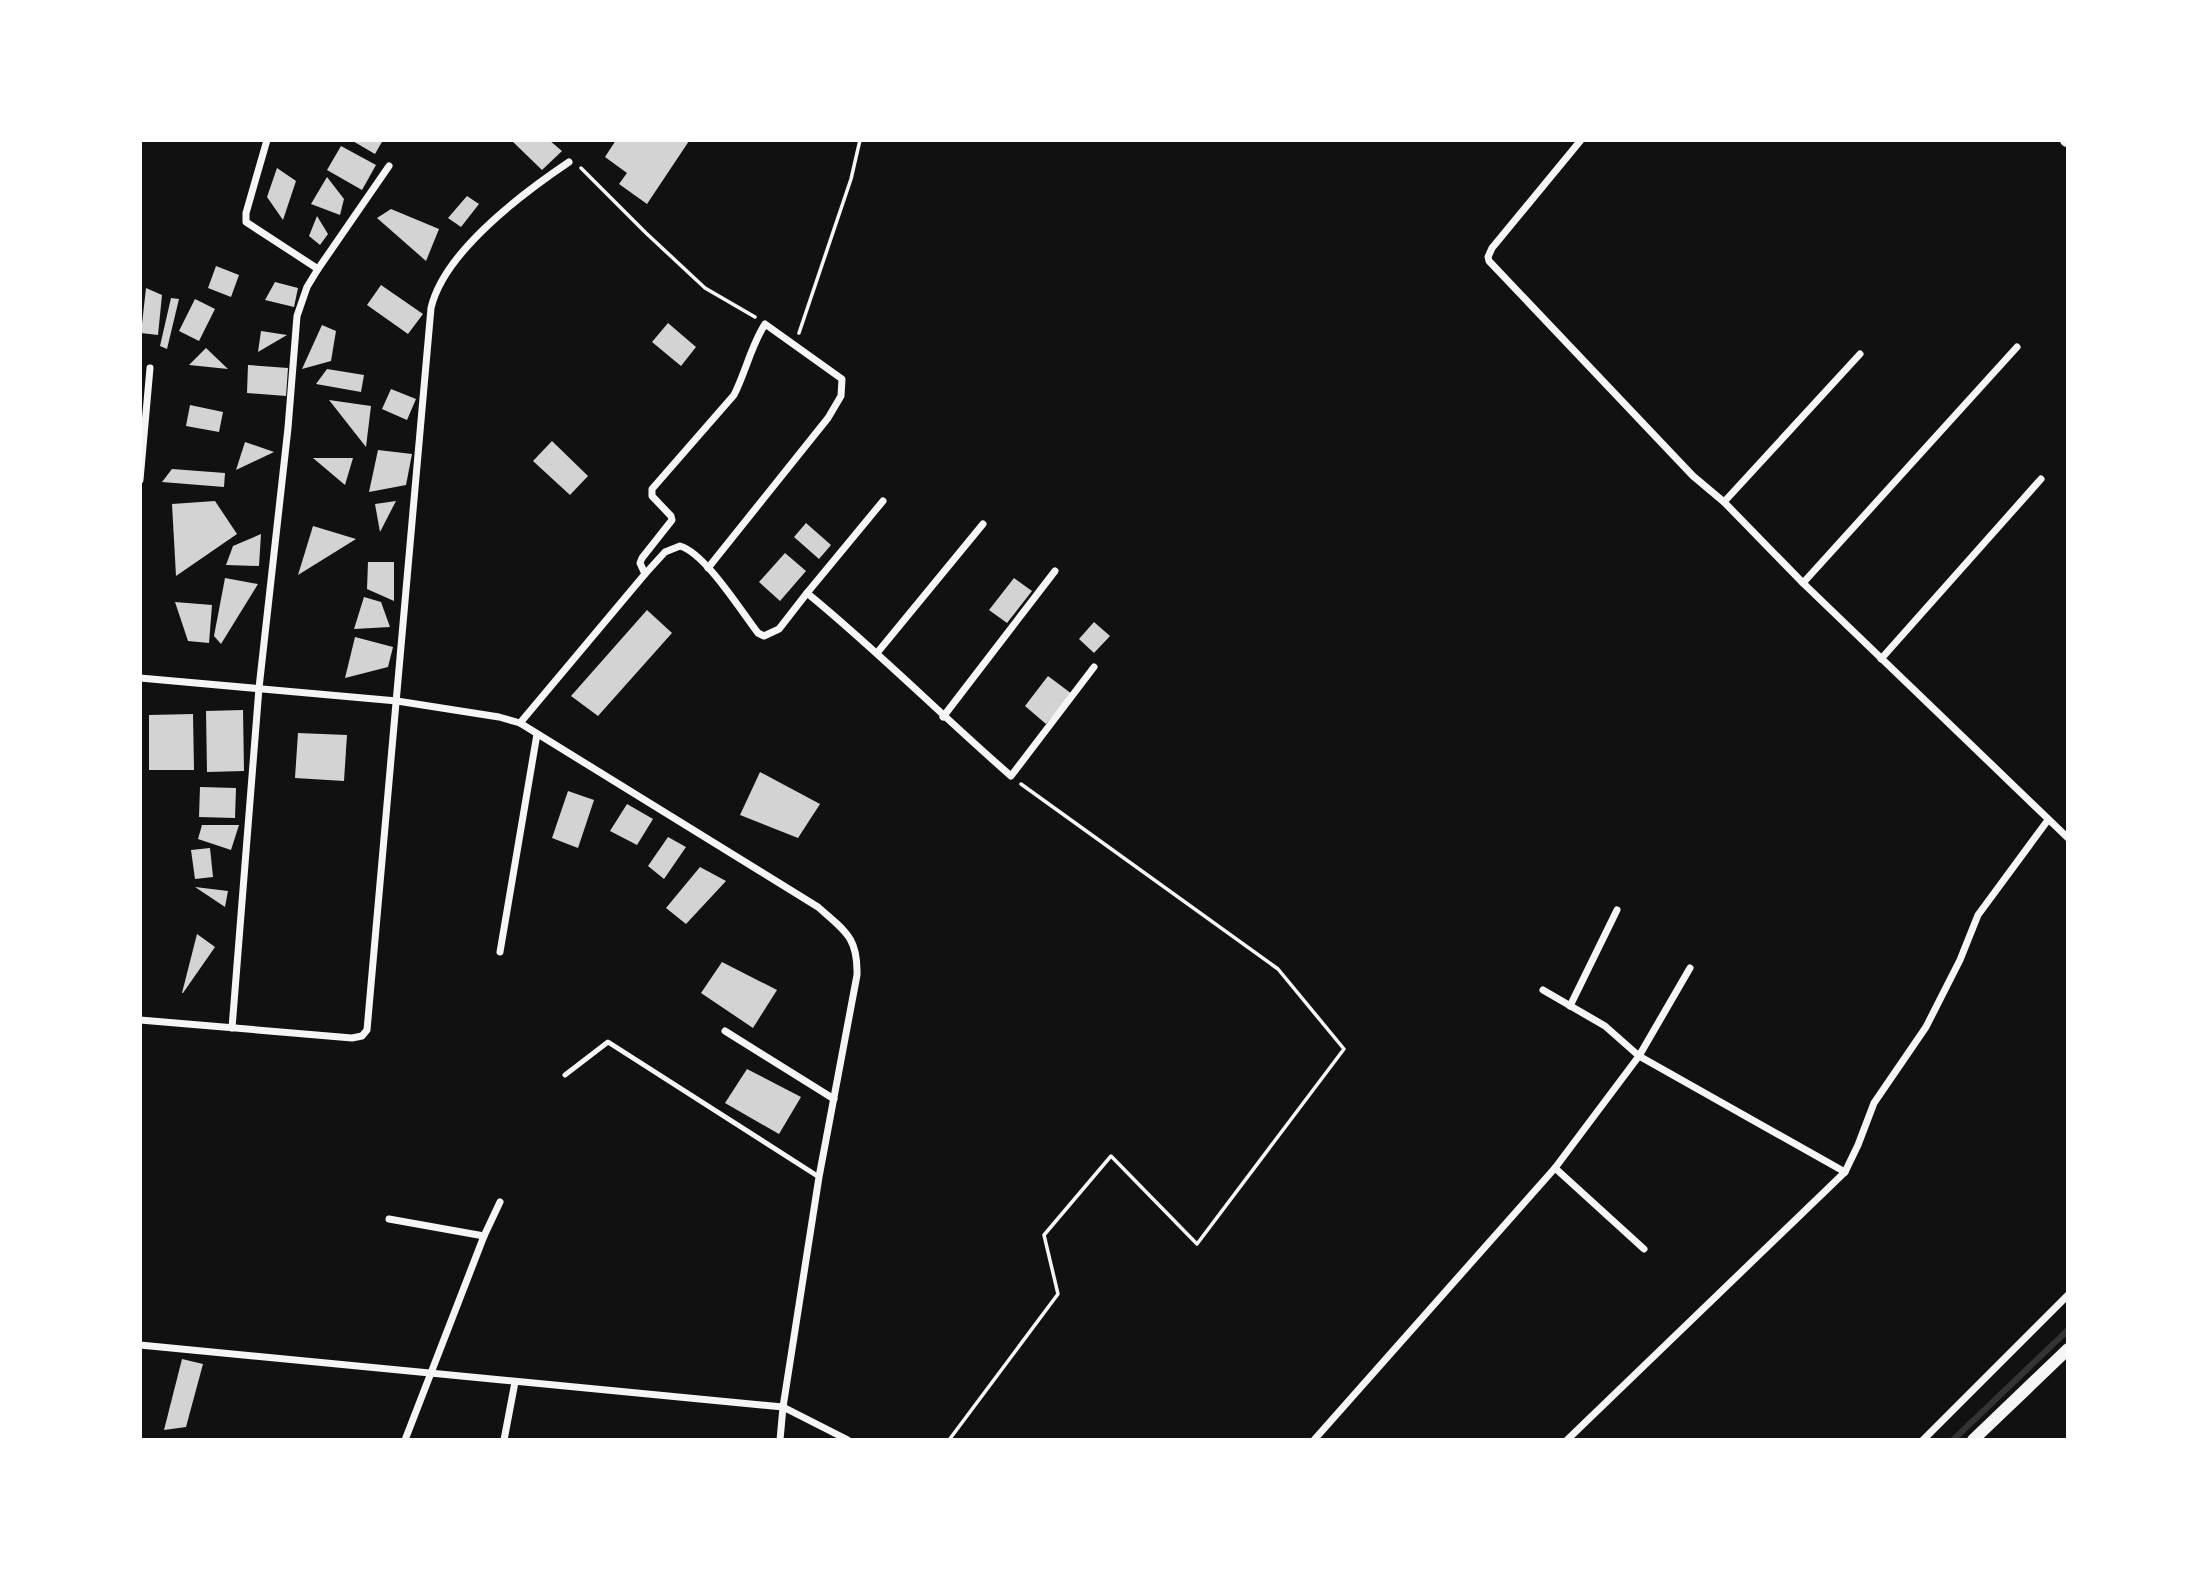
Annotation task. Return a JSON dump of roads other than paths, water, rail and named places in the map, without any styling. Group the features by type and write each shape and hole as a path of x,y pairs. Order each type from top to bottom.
{"street":[{"path":"267,140 246,213 246,222 318,269"},
{"path":"1581,140 1492,248 1489,261 1693,476 1724,502 1802,583 2068,838"},
{"path":"140,1020 352,1038 362,1036 367,1030 427,356 435,295 451,268 478,235 529,188 569,162"},
{"path":"232,1028 259,688 288,428 297,316 307,287 318,269 389,166"},
{"path":"645,573 640,563 642,558 671,520 671,516 653,496 652,489 734,394 743,379 755,340 765,324 842,379 841,396 828,418 708,568"},
{"path":"1802,583 2017,346"},
{"path":"1724,502 1860,354"},
{"path":"140,480 150,368"},
{"path":"1881,659 2041,479"},
{"path":"520,723 645,573 666,552 680,546 692,552 708,568 758,633 764,636 779,629 884,501"},
{"path":"877,653 983,524"},
{"path":"943,717 1055,570"},
{"path":"807,593 1011,776 1094,667"},
{"path":"140,678 397,701 499,717 520,723 818,907 847,932 857,954 857,975 819,1177 780,1440"},
{"path":"500,952 537,733"},
{"path":"1567,1440 1845,1172 1874,1103 1926,1027 1960,960 1978,915 2048,820"},
{"path":"1570,1006 1617,910"},
{"path":"1314,1440 1555,1168 1639,1056 1690,968"},
{"path":"1544,990 1605,1026 1639,1056 1845,1172"},
{"path":"725,1031 834,1099"},
{"path":"1555,1168 1644,1249"},
{"path":"405,1440 484,1236 500,1202"},
{"path":"389,1220 484,1236"},
{"path":"1923,1440 2068,1295"},
{"path":"140,1347 431,1372 783,1407 848,1440"},
{"path":"1973,1440 2068,1349"},
{"path":"504,1440 515,1381"}],"lane":[{"path":"565,1075 608,1042 819,1177"}],"waterway":[{"path":"1953,1440 2068,1330"}]}
